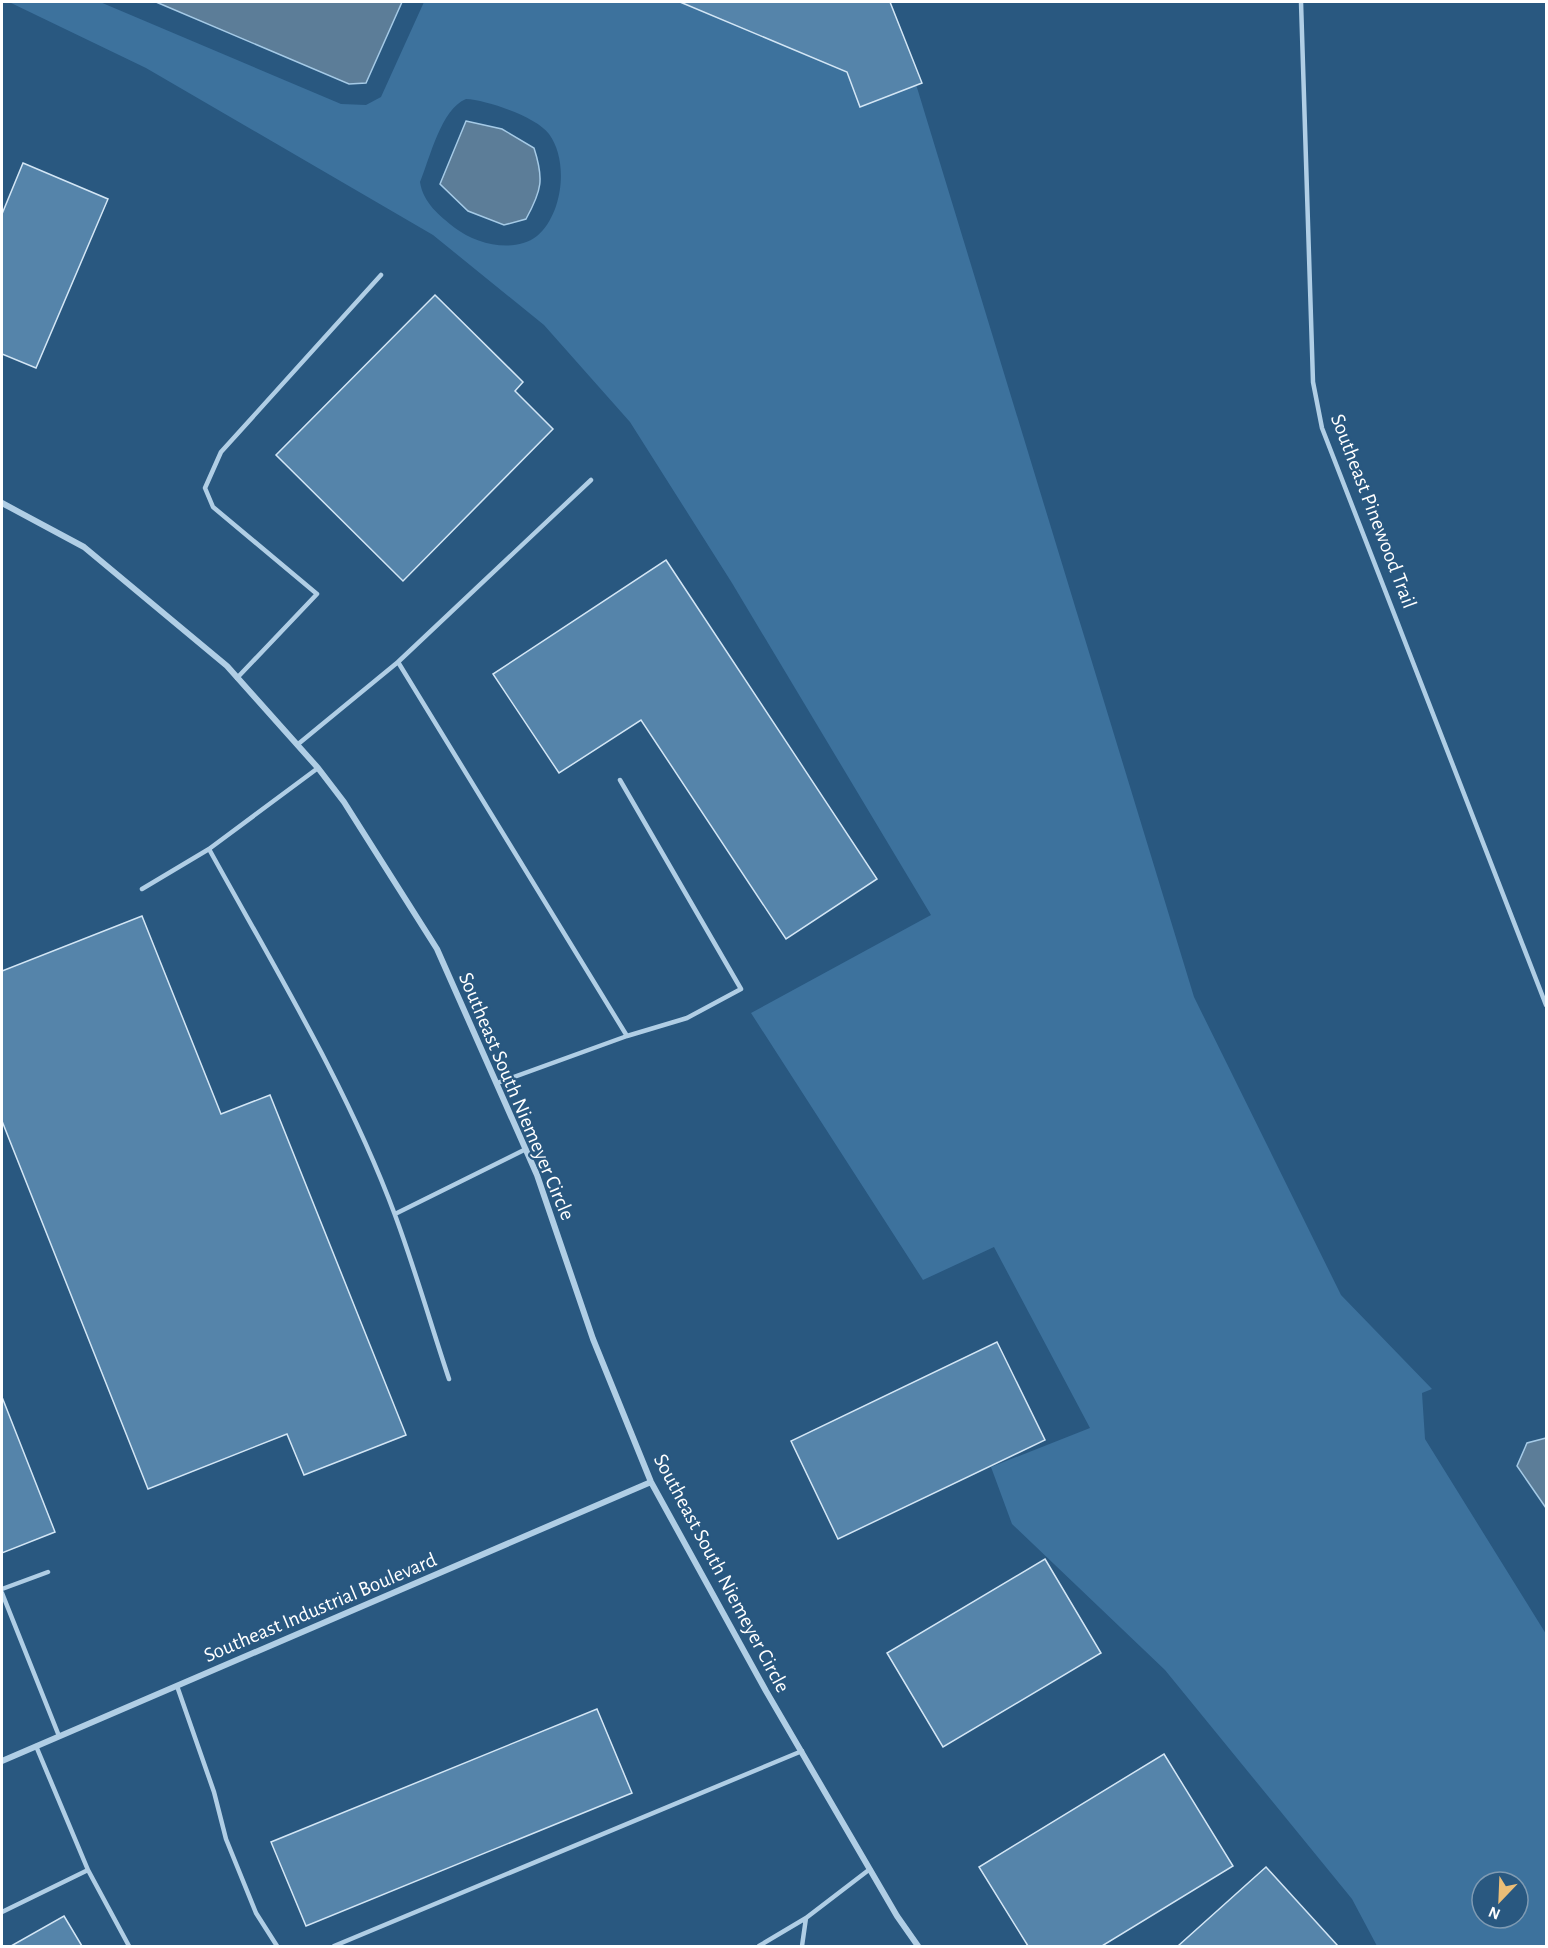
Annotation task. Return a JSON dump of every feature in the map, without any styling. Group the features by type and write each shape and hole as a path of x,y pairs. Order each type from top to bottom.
{"street":[{"name":"Southeast South Niemeyer Circle","path":"2,503 84,547 227,666 318,768 344,802 436,949 526,1149 593,1339 651,1482 802,1751 918,1947"},
{"name":"Southeast Industrial Boulevard","path":"2,1761 651,1482"}],"lane":[{"name":"Southeast Pinewood Trail","path":"1300,2 1313,382 1322,428 1546,1005"},
{"path":"237,678 316,594 213,507 205,488 221,452 381,275"},
{"path":"297,745 398,662 591,480"},
{"path":"398,662 627,1036"},
{"path":"142,890 209,849 318,768"},
{"path":"496,1083 627,1036 687,1018 741,990 621,780"},
{"path":"209,849 326,1062 395,1214 449,1379"},
{"path":"395,1214 526,1149"},
{"path":"48,1572 2,1591 59,1736"},
{"path":"177,1686 214,1792 226,1839 256,1913 277,1947"},
{"path":"36,1746 88,1870 129,1947"},
{"path":"334,1947 802,1751"},
{"path":"759,1947 806,1918 870,1869"},
{"path":"2,1912 88,1870"},
{"path":"802,1947 806,1918"}],"shaded area":[{"path":"9,2 100,2 341,104 366,105 381,97 424,2 726,2 915,81 1194,997 1341,1295 1432,1389 1422,1393 1425,1439 1546,1634 1546,1946 1377,1946 1352,1899 1165,1670 1012,1524 991,1467 1090,1428 994,1247 923,1280 751,1013 931,915 732,583 630,422 544,325 433,235 146,68","holes":["466,99 523,116 543,128 555,145 559,158 560,187 553,215 537,236 517,245 495,245 464,234 428,203 422,190 420,182 443,123 457,104"]},
{"path":"156,2 402,2 366,83 349,84"},
{"path":"466,121 502,129 534,148 540,184 526,219 504,225 468,211 440,184"},
{"path":"1546,1438 1546,1508 1517,1466 1527,1443"}],"building":[{"path":"680,2 890,2 922,83 860,107 847,72"},
{"path":"23,163 108,199 36,368 2,354 2,214"},
{"path":"435,295 523,382 515,391 553,429 403,581 276,455"},
{"path":"666,560 877,879 786,939 641,720 559,773 493,674"},
{"path":"142,916 221,1114 270,1095 406,1435 304,1475 287,1434 148,1489 2,1121 2,971"},
{"path":"997,1342 1045,1440 838,1539 791,1441"},
{"path":"2,1397 55,1532 2,1553"},
{"path":"1045,1559 1101,1653 943,1747 887,1653"},
{"path":"597,1709 632,1793 306,1926 271,1842"},
{"path":"1164,1754 1233,1866 1102,1946 1028,1946 979,1867"},
{"path":"1266,1867 1338,1946 1178,1946"},
{"path":"64,1916 82,1946 11,1946"}]}
